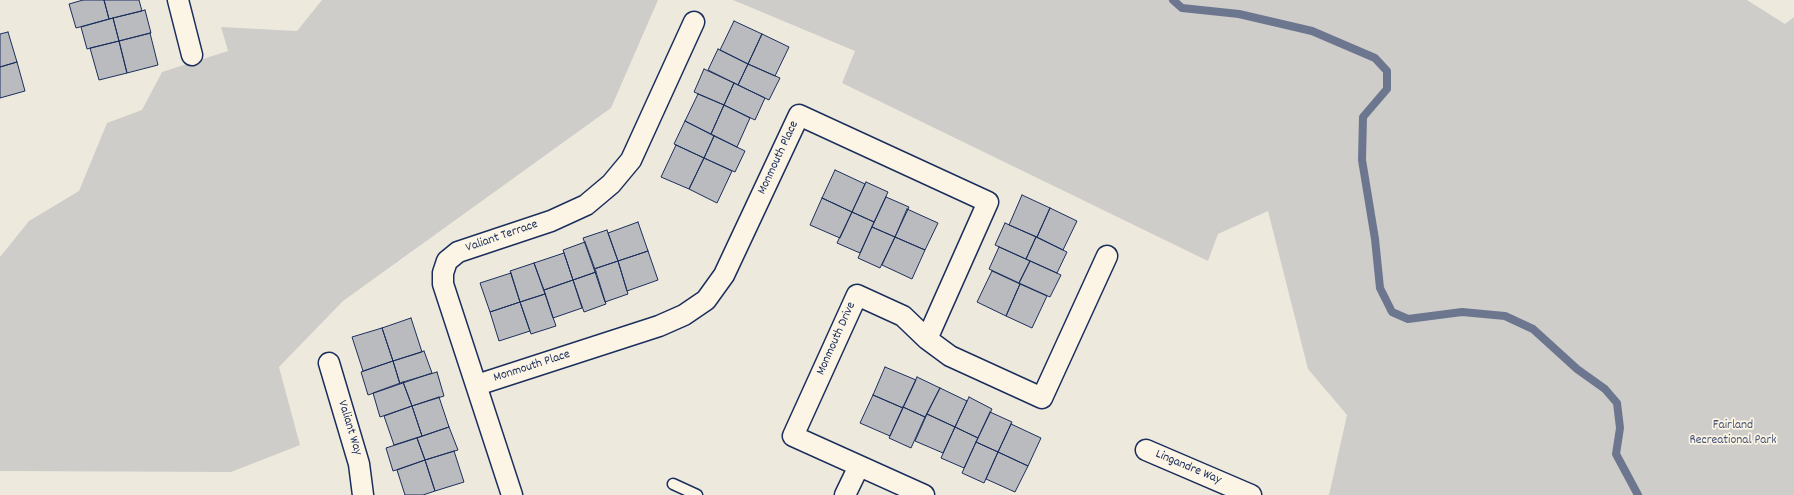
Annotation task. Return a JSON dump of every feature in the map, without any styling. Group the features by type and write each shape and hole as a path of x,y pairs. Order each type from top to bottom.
{"street":[{"path":"178,0 192,55"},
{"name":"Valiant Terrace","path":"512,495 443,284 443,273 447,262 458,252 551,221 586,205 611,184 631,160 694,22"},
{"name":"Monmouth Place","path":"477,385 659,326 684,315 706,300 724,275 799,115 988,202 927,339"},
{"name":"Monmouth Drive","path":"924,495 793,436 857,295 903,316 927,339 950,356 1042,398 1108,256"},
{"name":"Valiant Way","path":"329,363 359,464 363,495"},
{"name":"Lingandre Way","path":"1146,450 1251,495"},
{"path":"845,495 859,466"}],"lane":[{"path":"673,484 697,495"}],"green space":[{"path":"322,0 658,0 611,108 343,301 279,367 300,445 231,472 0,471 0,257 29,221 79,191 107,123 142,110 162,72 228,51 221,27 297,31"},
{"name":"Fairland Recreational Park","path":"733,0 1747,0 1785,24 1794,17 1794,495 1329,495 1347,415 1308,369 1268,211 1218,234 1208,261 842,83 855,51"}],"building":[{"path":"83,0 104,0 109,19 76,28 69,4"},
{"path":"104,0 139,0 142,11 109,19"},
{"path":"145,10 151,33 119,41 113,18"},
{"path":"113,18 119,41 87,49 81,27"},
{"path":"734,21 762,34 748,64 720,50"},
{"path":"8,32 17,62 0,67 0,34"},
{"path":"150,33 158,65 127,73 119,41"},
{"path":"762,34 789,47 775,76 748,64"},
{"path":"119,41 127,73 99,80 90,48"},
{"path":"718,49 748,64 738,85 708,70"},
{"path":"17,62 25,91 0,98 0,67"},
{"path":"748,64 780,78 769,100 738,85"},
{"path":"704,69 734,83 724,105 694,92"},
{"path":"734,83 765,98 755,120 724,105"},
{"path":"698,94 724,105 711,134 685,121"},
{"path":"724,105 750,118 737,147 711,134"},
{"path":"685,121 714,136 704,158 674,144"},
{"path":"714,136 745,151 735,172 704,158"},
{"path":"676,145 704,158 689,189 661,177"},
{"path":"704,158 732,171 717,203 689,189"},
{"path":"835,170 865,184 852,212 822,198"},
{"path":"866,182 888,192 874,222 852,212"},
{"path":"1022,195 1050,208 1037,237 1009,225"},
{"path":"886,197 909,207 895,237 872,227"},
{"path":"822,198 852,212 840,238 810,225"},
{"path":"1050,208 1077,221 1063,250 1037,237"},
{"path":"907,209 938,223 925,250 895,237"},
{"path":"852,212 874,222 860,253 837,243"},
{"path":"638,222 648,251 618,261 608,233"},
{"path":"1005,223 1036,237 1026,259 995,245"},
{"path":"872,227 895,237 880,268 858,258"},
{"path":"607,230 618,261 594,269 583,238"},
{"path":"895,237 925,250 912,279 882,265"},
{"path":"1036,237 1067,252 1057,273 1026,259"},
{"path":"585,242 596,272 573,280 563,250"},
{"path":"999,247 1030,261 1019,283 989,269"},
{"path":"648,251 658,280 627,291 618,261"},
{"path":"564,253 573,280 544,290 534,263"},
{"path":"618,261 628,294 605,302 594,269"},
{"path":"1030,261 1061,275 1050,297 1019,283"},
{"path":"534,263 545,294 520,302 510,271"},
{"path":"992,271 1020,284 1006,316 977,302"},
{"path":"596,272 606,304 584,312 573,280"},
{"path":"511,273 520,302 490,312 480,283"},
{"path":"573,280 582,308 553,318 544,290"},
{"path":"1020,284 1047,296 1032,328 1006,316"},
{"path":"545,294 556,326 531,334 520,302"},
{"path":"520,302 530,331 499,341 490,312"},
{"path":"411,318 422,352 393,361 382,328"},
{"path":"382,328 393,361 363,371 352,337"},
{"path":"424,351 432,373 400,384 393,361"},
{"path":"393,361 400,384 368,395 361,372"},
{"path":"885,367 916,380 903,408 873,395"},
{"path":"437,372 444,396 412,406 403,382"},
{"path":"917,377 940,388 925,417 903,407"},
{"path":"403,382 412,406 380,417 373,393"},
{"path":"940,388 967,401 955,427 927,414"},
{"path":"873,395 903,408 890,436 860,423"},
{"path":"439,397 449,427 422,436 412,406"},
{"path":"969,397 992,409 978,438 955,427"},
{"path":"412,406 422,436 394,445 384,416"},
{"path":"903,407 925,417 911,448 889,438"},
{"path":"990,412 1012,422 998,452 976,442"},
{"path":"927,414 955,427 943,453 915,441"},
{"path":"1011,424 1041,438 1028,466 998,452"},
{"path":"449,427 458,450 425,460 417,438"},
{"path":"955,427 978,438 964,468 941,458"},
{"path":"417,438 425,460 393,471 386,448"},
{"path":"976,442 998,452 984,483 962,473"},
{"path":"454,451 464,482 435,491 425,460"},
{"path":"998,452 1028,466 1015,492 986,479"},
{"path":"425,460 435,491 423,495 405,495 397,470"}],"waterway":[{"path":"1173,0 1182,8 1239,14 1312,31 1375,58 1387,71 1387,89 1363,117 1362,160 1375,239 1380,288 1392,312 1408,319 1462,312 1505,316 1533,329 1577,369 1605,389 1617,403 1620,428 1616,454 1638,495"}]}
